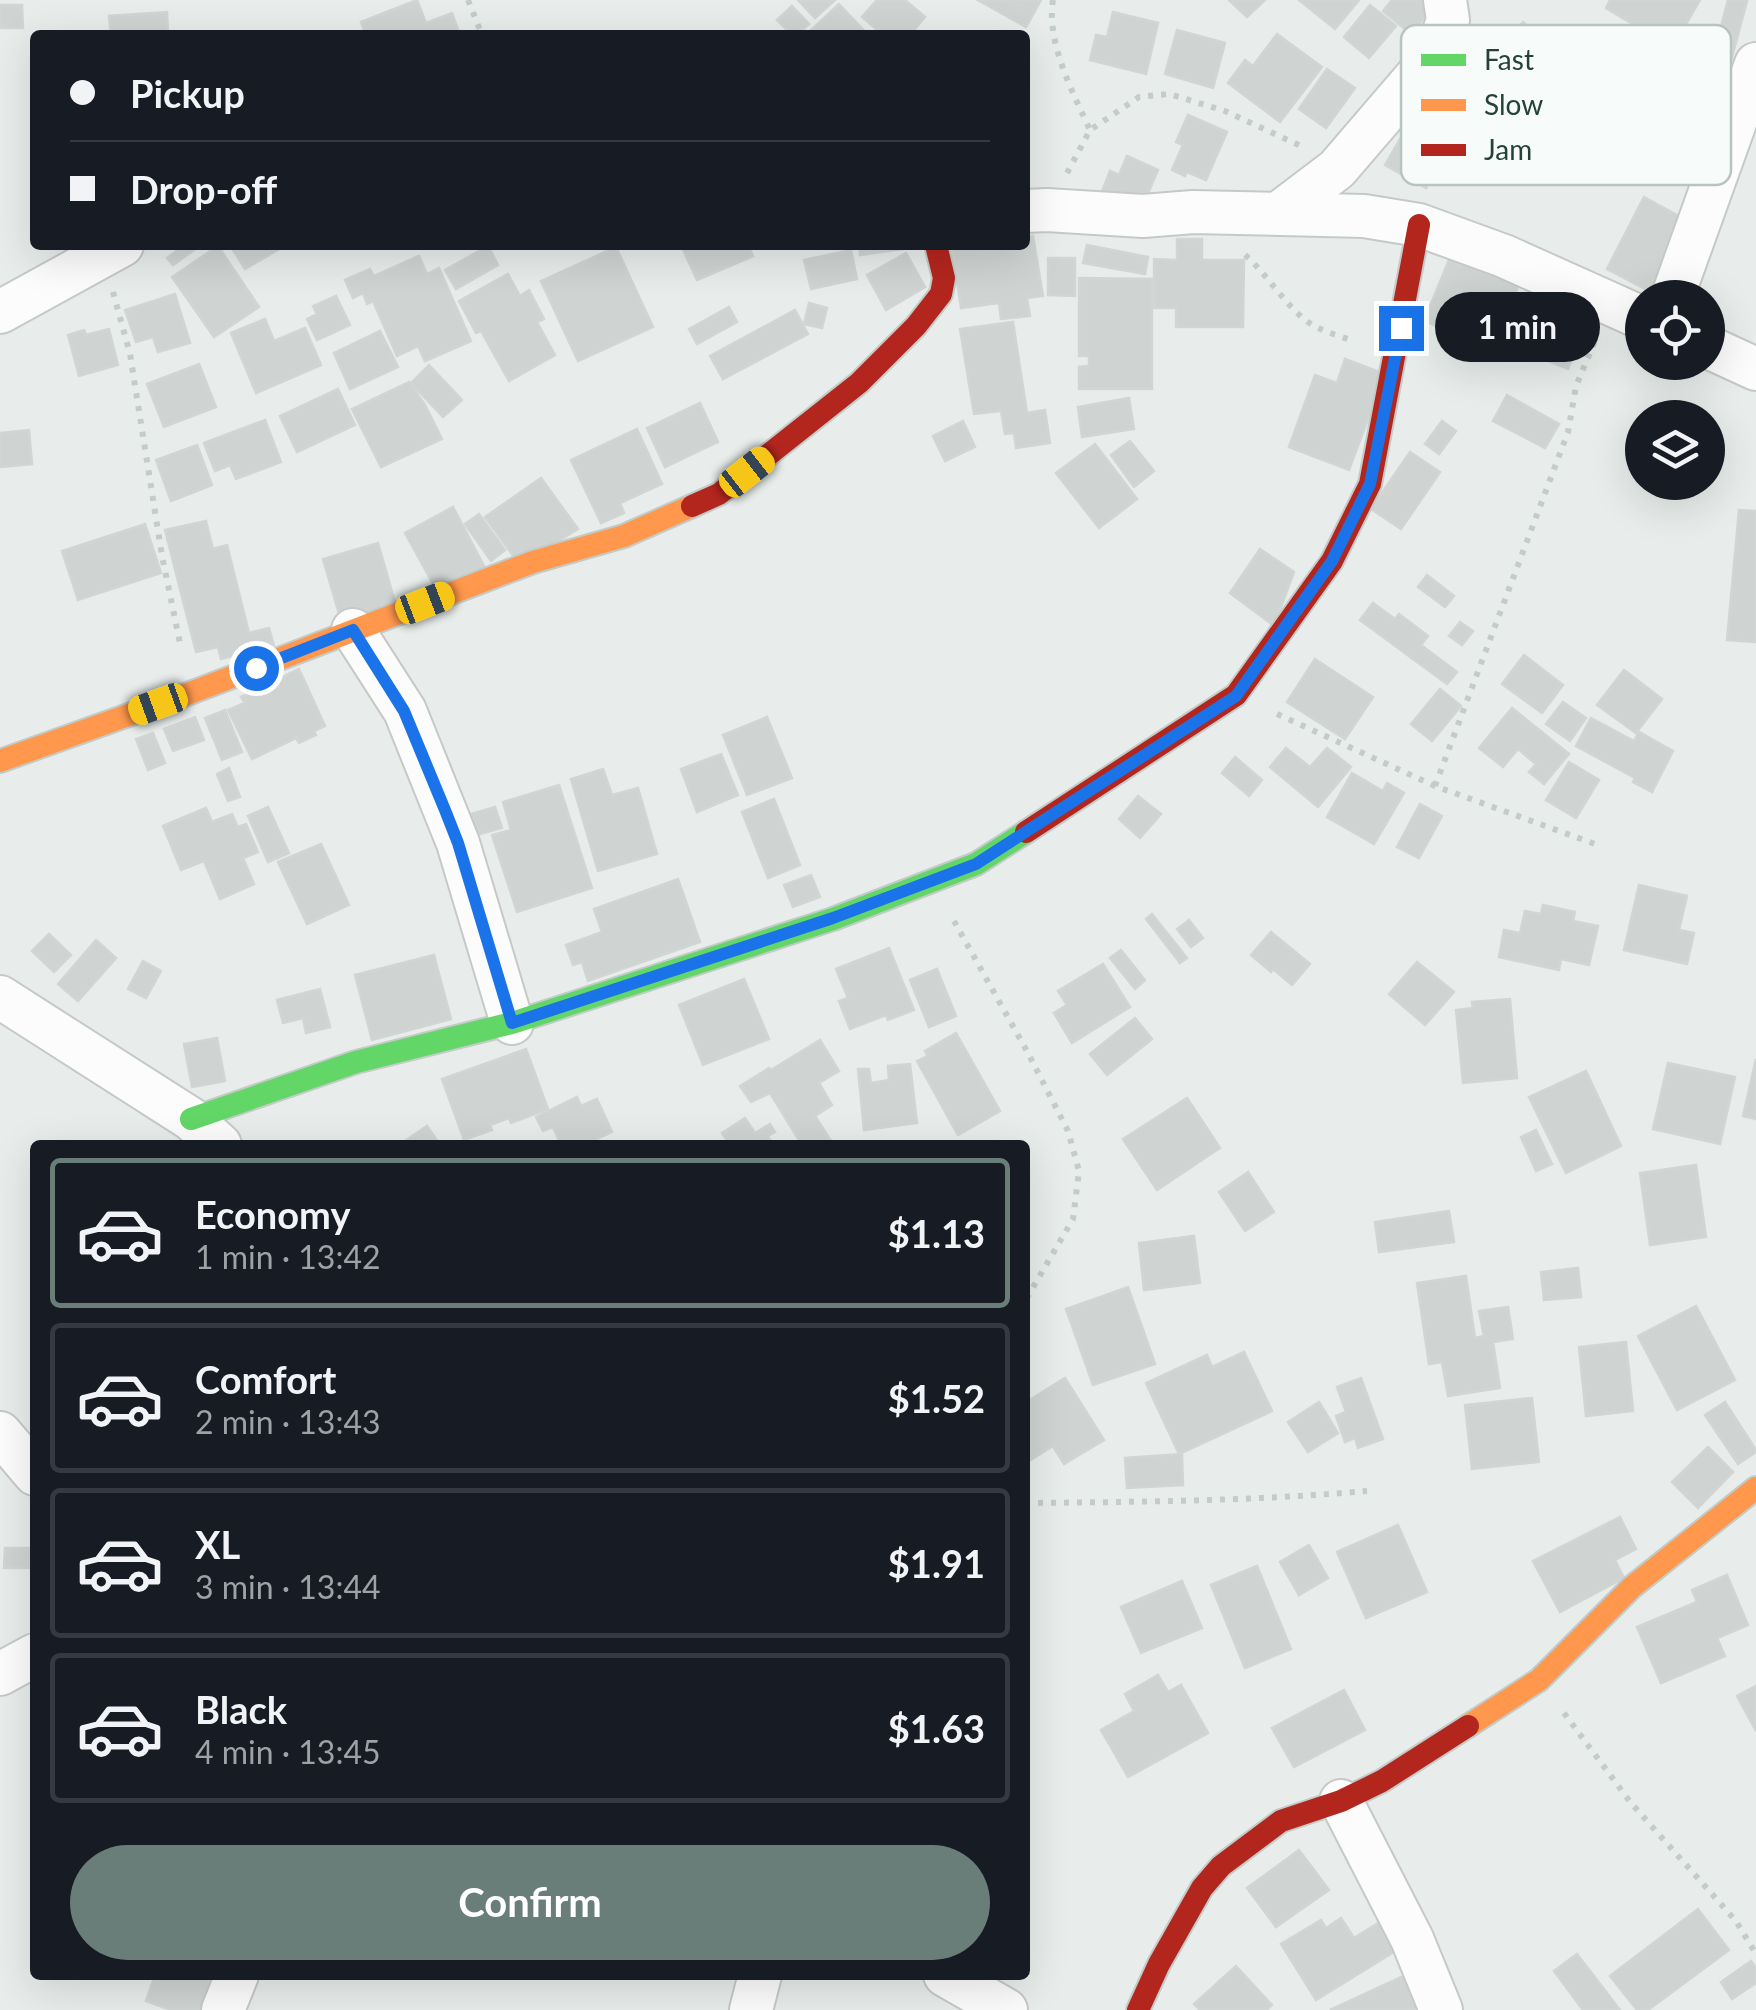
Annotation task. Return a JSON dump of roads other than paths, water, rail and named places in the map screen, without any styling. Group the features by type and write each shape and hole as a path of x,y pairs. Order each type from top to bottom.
{"street":[{"path":"1445,0 1446,25"},
{"path":"1731,134 1756,64"},
{"path":"1279,213 1338,169 1401,95"},
{"path":"1678,280 1713,185"},
{"path":"1036,211 1144,216 1193,212 1364,216 1419,225 1504,256 1625,310"},
{"path":"0,998 205,1132 356,1062 512,1023 833,918 976,864 1236,696 1332,561 1370,484 1419,225"},
{"path":"0,312 112,250"},
{"path":"0,761 533,562 624,536 719,494 859,382 916,326 941,294 944,278 937,250"},
{"path":"1725,355 1756,369"},
{"path":"353,630 404,711 445,810 512,1023"},
{"path":"0,1433 30,1468"},
{"path":"1138,2010 1202,1888 1221,1866 1281,1822 1341,1802 1382,1782 1538,1680 1632,1588 1756,1488"},
{"path":"0,1674 30,1658"},
{"path":"1341,1802 1412,1939 1441,2010"},
{"path":"223,2010 235,1980"},
{"path":"751,2010 759,1980"},
{"path":"955,1980 1006,2010"}]}
